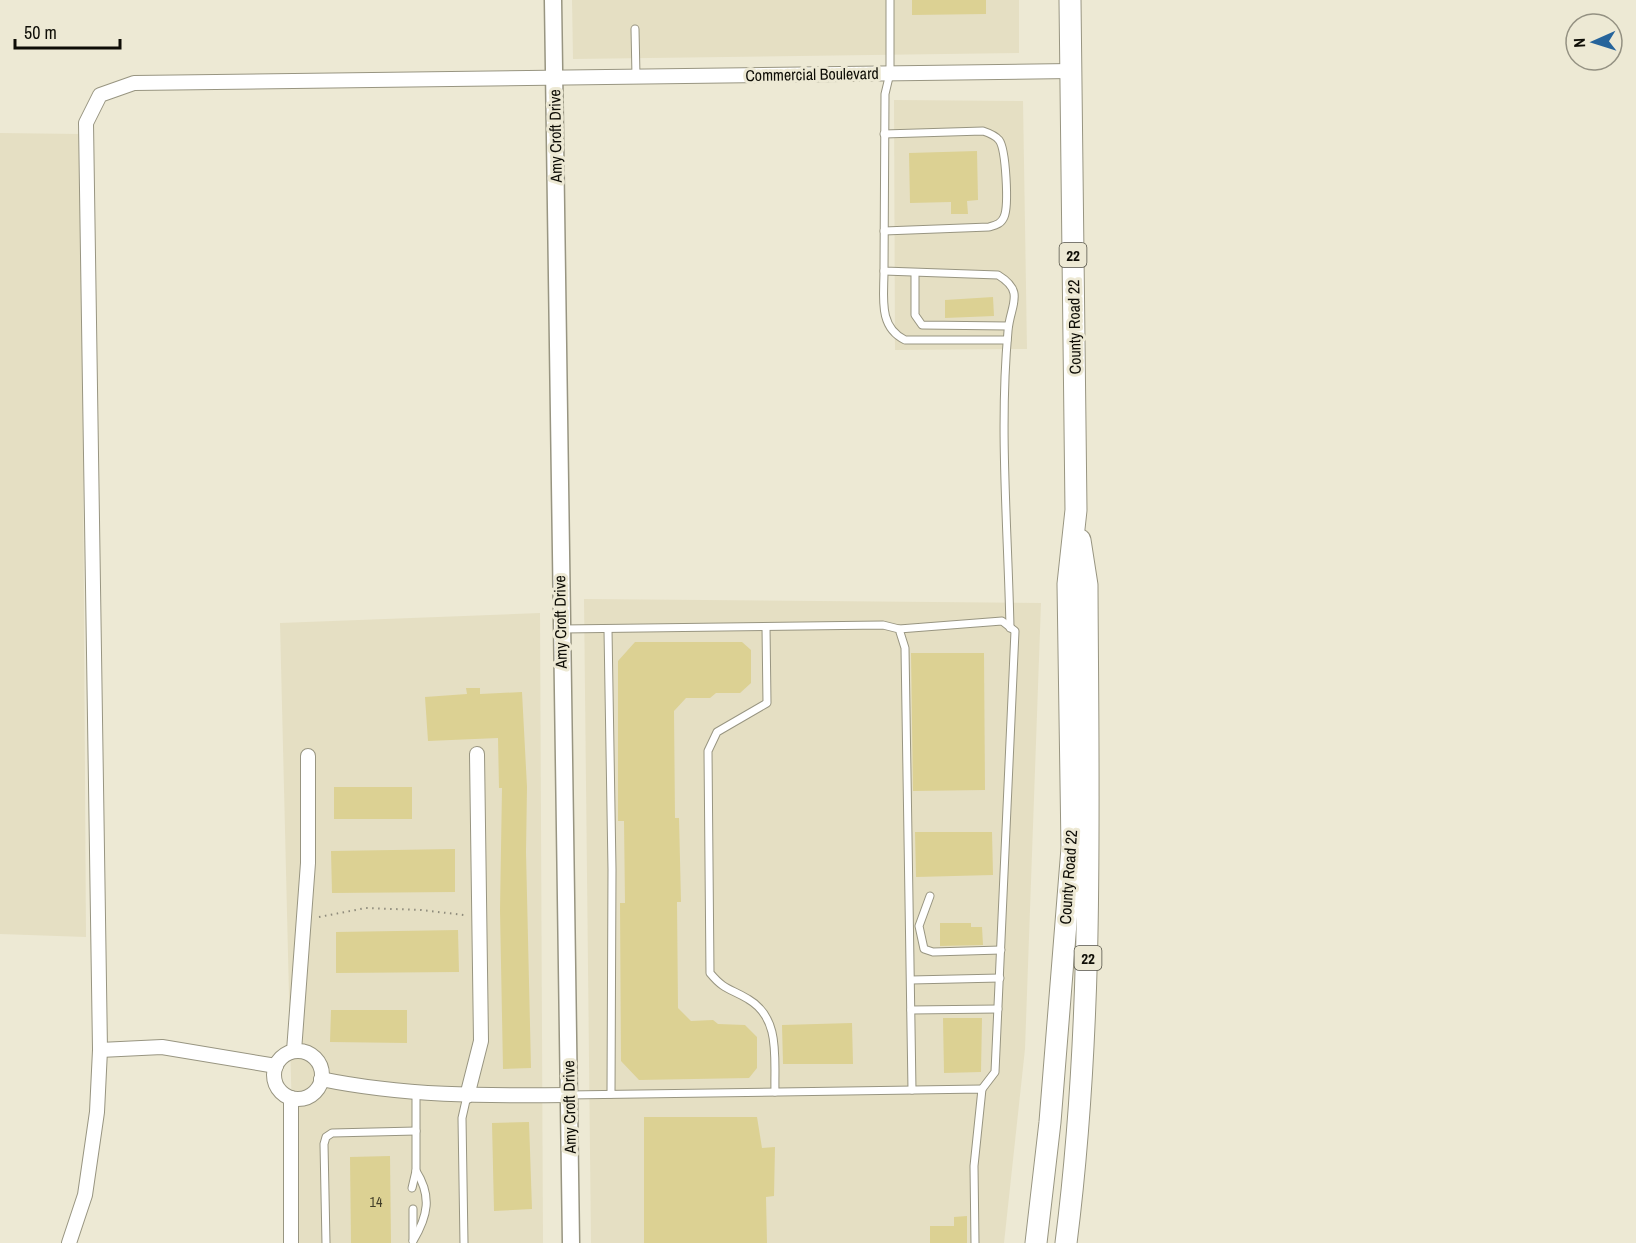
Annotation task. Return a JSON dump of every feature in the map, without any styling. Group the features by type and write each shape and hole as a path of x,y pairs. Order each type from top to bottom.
{"main road":[{"name":"County Road 22","path":"1036,1243 1052,1099 1072,848 1068,584 1076,510 1070,0"},
{"name":"County Road 22","path":"1065,1243 1083,1066 1089,934 1087,585 1076,510"},
{"path":"1052,1243 1072,1038 1074,943 1072,848"}],"street":[{"name":"Amy Croft Drive","path":"553,0 560,629 571,1243"},
{"name":"Commercial Boulevard","path":"69,1243 86,1195 97,1112 100,1050 86,123 100,95 134,84 554,76 1071,71"},
{"path":"467,1096 481,1041 477,754"},
{"path":"294,1051 308,863 308,756"},
{"path":"100,1050 162,1047 276,1065"},
{"path":"294,1051 302,1051 315,1058 321,1072 321,1079 314,1093 307,1097 291,1098 278,1088 274,1073 276,1065 280,1059 294,1051"},
{"path":"321,1079 374,1090 416,1093 467,1096 568,1095"},
{"path":"291,1098 291,1243"}],"lane":[{"path":"890,0 890,73 885,94 885,317 894,334 905,340 1007,340"},
{"path":"635,29 636,76"},
{"path":"884,231 989,227 998,224 1004,217 1006,208 1004,150 1001,141 994,135 983,130 885,134"},
{"path":"884,271 998,275 1009,282 1015,292 1008,326 1005,370 1010,627"},
{"path":"915,273 915,315 922,325 1008,326"},
{"path":"560,629 883,625 899,628 1002,621 1015,631 996,1072 982,1089 974,1166 975,1243"},
{"path":"766,627 767,703 717,732 708,751 710,973 723,989 746,998 762,1008 773,1027 776,1092"},
{"path":"899,628 905,648 912,1090"},
{"path":"608,630 612,869 611,1094"},
{"path":"930,896 920,926 924,949 933,952 1001,950"},
{"path":"911,980 1000,978"},
{"path":"911,1010 998,1009"},
{"path":"568,1095 982,1089"},
{"path":"412,1188 416,1171 416,1093"},
{"path":"464,1243 462,1118 467,1096"},
{"path":"326,1243 326,1137 332,1133 416,1131"},
{"path":"413,1242 426,1214 427,1198 424,1184 416,1171"},
{"path":"413,1209 413,1242"}],"path":[{"path":"304,917 330,917 366,908 479,915"}],"shaded area":[{"path":"572,0 1019,0 1019,53 573,59"},
{"path":"894,100 1023,101 1027,349 895,350"},
{"path":"0,133 81,134 86,937 0,934"},
{"path":"584,599 1041,603 1025,1049 1004,1243 591,1243"},
{"path":"540,613 543,1243 295,1243 280,623"}],"building":[{"path":"912,0 986,0 986,14 912,15"},
{"path":"977,151 978,200 967,201 968,214 951,214 951,202 910,203 909,153"},
{"path":"993,297 994,316 945,318 945,300"},
{"path":"635,642 742,642 751,650 751,683 740,693 716,693 710,698 686,698 674,711 675,818 679,818 681,902 677,902 678,1008 691,1021 713,1020 718,1024 745,1025 757,1037 757,1068 749,1078 639,1080 621,1061 620,903 625,903 624,821 618,821 618,661"},
{"path":"911,653 984,653 985,790 913,791"},
{"path":"466,688 480,688 480,694 522,692 527,787 526,852 531,1068 503,1069 500,910 502,788 499,788 498,738 428,741 425,697 467,694"},
{"path":"334,787 412,787 412,819 334,819"},
{"path":"915,832 992,832 993,875 916,877"},
{"path":"455,849 455,892 332,893 331,851"},
{"path":"940,923 971,923 971,927 982,927 983,945 940,946"},
{"path":"458,930 459,972 336,973 336,932"},
{"path":"331,1010 407,1010 407,1043 330,1042"},
{"path":"943,1018 982,1018 981,1072 944,1073"},
{"path":"852,1023 853,1064 783,1064 782,1025"},
{"path":"644,1117 757,1117 762,1148 775,1147 774,1196 766,1197 767,1243 644,1243"},
{"path":"529,1122 532,1209 494,1211 492,1123"},
{"path":"390,1156 391,1243 351,1243 350,1157"},
{"path":"967,1216 967,1243 930,1243 930,1226 954,1226 954,1217"}]}
